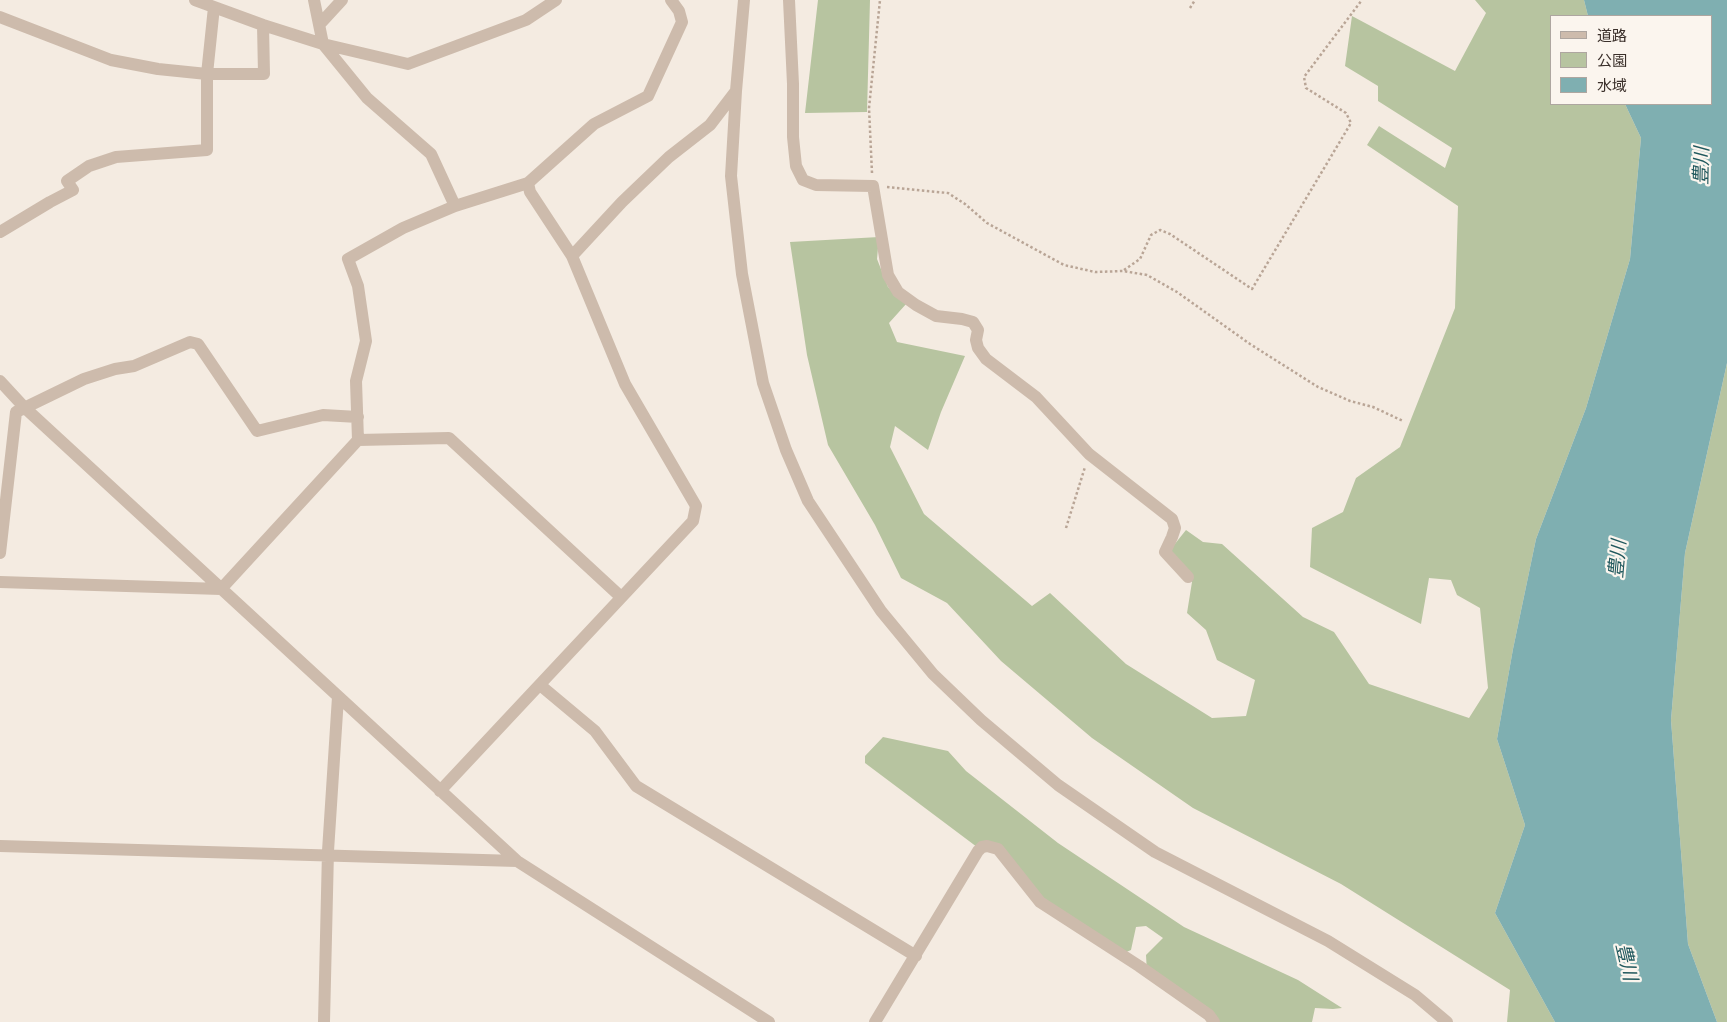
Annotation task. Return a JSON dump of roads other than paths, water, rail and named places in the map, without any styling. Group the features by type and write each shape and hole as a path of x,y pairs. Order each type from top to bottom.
{"street":[{"path":"195,0 263,25 323,44 408,64 526,20 556,0"},
{"path":"314,0 323,44 367,98 431,154 455,206"},
{"path":"319,25 342,0"},
{"path":"0,582 221,589 358,440 356,380 366,341 358,286 348,259 403,228 455,206 528,183 594,124 648,96 682,22 671,0"},
{"path":"744,0 731,176 742,274 763,382 786,450 808,501 881,611 933,674 981,720 1058,785 1155,852 1328,941 1415,995 1447,1022"},
{"path":"789,0 793,84 793,137 796,166 803,180 816,185 873,186 888,275 898,292 916,306 936,316 973,322 978,330 976,340 978,348 986,359 1036,397 1089,454 1172,519 1174,528 1165,552 1188,577"},
{"path":"0,232 73,190 67,181 89,166 116,157 207,150 207,74 214,7"},
{"path":"0,17 111,60 158,70 207,74 264,74 263,25"},
{"path":"572,256 622,202 662,163 710,125 736,91"},
{"path":"440,791 693,521 696,506 626,384 572,256 530,192 528,183"},
{"path":"0,553 16,412 84,378 115,369 134,366 190,342 198,344 257,431 323,415 358,417"},
{"path":"0,381 24,408 517,861 744,1008 769,1022"},
{"path":"358,440 449,438 621,597"},
{"path":"540,685 595,731 636,786 916,956"},
{"path":"324,1022 328,857 338,697"},
{"path":"0,846 517,861"},
{"path":"874,1022 916,956 978,851 982,847 992,846 998,849 1040,902 1139,966 1209,1015 1214,1022"},
{"path":"744,1008 744,1022"}],"water":[{"name":"豊川","path":"1584,0 1727,0 1727,363 1685,553 1671,720 1688,944 1717,1022 1555,1022 1495,913 1525,825 1497,739 1513,649 1536,539 1586,408 1630,259 1641,138 1625,105 1712,105 1712,15 1588,15"}]}
